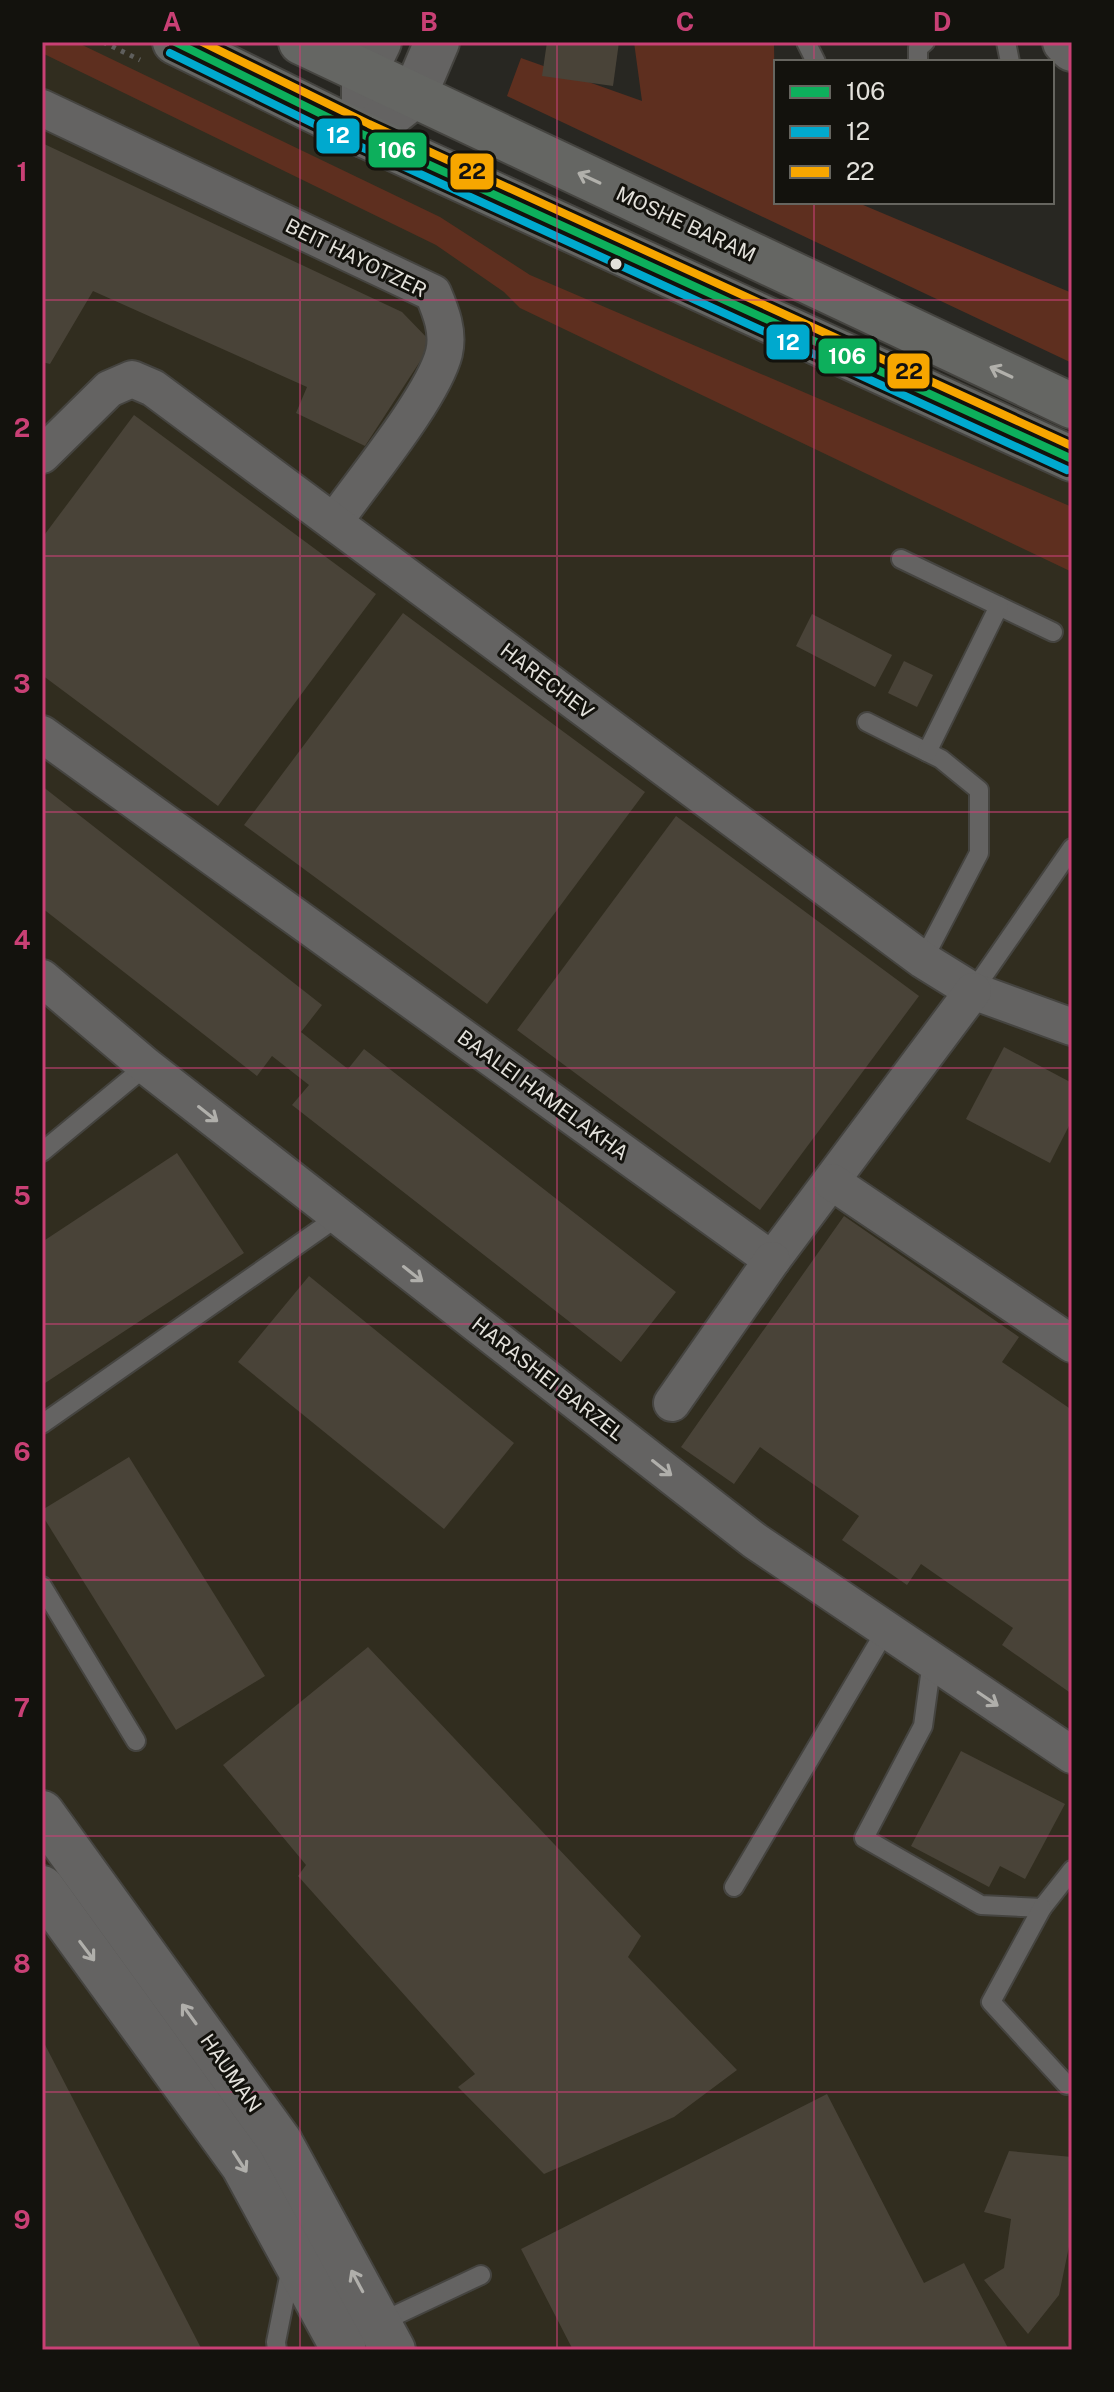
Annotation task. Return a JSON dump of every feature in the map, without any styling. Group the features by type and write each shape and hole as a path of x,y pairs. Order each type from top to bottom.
{"main road":[{"path":"175,42 364,135 1072,459"},
{"name":"MOSHE BARAM","path":"301,42 372,57 414,96 1072,406"}],"street":[{"path":"364,135 414,96 437,42"},
{"path":"1065,42 1072,49"},
{"path":"364,135 372,57"},
{"name":"BEIT HAYOTZER","path":"42,108 433,293 444,322 444,352 428,389 334,522"},
{"name":"HARECHEV","path":"42,455 109,389 132,379 153,388 923,960 973,991 1072,1027"},
{"name":"BAALEI HAMELAKHA","path":"42,734 772,1260"},
{"name":"HARASHEI BARZEL","path":"42,978 146,1066 755,1541 1072,1755"},
{"path":"672,1403 772,1260 973,991"},
{"path":"832,1182 1072,1344"},
{"name":"HAUMAN","path":"42,1813 280,2142 386,2336"},
{"path":"42,1888 243,2165 344,2350"}],"lane":[{"path":"806,42 808,52 814,60"},
{"path":"918,60 918,48 925,42"},
{"path":"901,559 1053,632"},
{"path":"927,752 999,606"},
{"path":"867,722 927,752 979,790 979,853 923,960"},
{"path":"973,991 1072,848"},
{"path":"42,1152 146,1066"},
{"path":"42,1424 339,1216"},
{"path":"42,1586 136,1741"},
{"path":"734,1887 886,1630"},
{"path":"932,1661 923,1726 864,1838 981,1905 1042,1908"},
{"path":"1067,2085 991,2002 1042,1908 1072,1870"},
{"path":"277,2350 294,2255"},
{"path":"386,2336 481,2275"}],"shaded area":[{"path":"42,42 156,42 1072,474 1072,2350 42,2350"},
{"path":"42,42 76,42 440,217 530,275 1072,507 1072,572 520,308 504,292 436,245 42,53"},
{"path":"634,42 774,42 774,204 861,204 1072,293 1072,363 507,96 521,58 642,101"}],"building":[{"path":"547,42 619,42 613,86 542,76"},
{"path":"42,143 402,312 432,343 365,446 296,413 307,387 93,291 50,364 42,362"},
{"path":"134,415 376,594 218,806 42,675 42,538"},
{"path":"403,613 645,792 487,1004 244,825"},
{"path":"812,614 892,655 875,687 796,646"},
{"path":"904,661 933,675 917,707 888,693"},
{"path":"42,786 322,1005 301,1032 348,1069 364,1049 676,1292 621,1362 292,1105 309,1085 272,1056 257,1076 42,908"},
{"path":"676,816 919,996 760,1210 517,1030"},
{"path":"1004,1047 1072,1083 1072,1120 1050,1163 966,1119"},
{"path":"177,1153 244,1253 42,1385 42,1242"},
{"path":"844,1216 1019,1337 1002,1362 1072,1410 1072,1694 1002,1645 1013,1628 921,1564 907,1585 842,1540 859,1516 760,1447 734,1484 681,1447"},
{"path":"309,1276 514,1443 444,1529 238,1362"},
{"path":"129,1457 265,1676 176,1730 42,1515 42,1510"},
{"path":"368,1647 641,1936 628,1957 737,2070 674,2117 544,2174 458,2087 475,2074 298,1876 306,1865 223,1765"},
{"path":"961,1751 1065,1804 1025,1879 1000,1866 989,1887 911,1846"},
{"path":"42,2039 89,2130 202,2350 42,2350"},
{"path":"827,2094 924,2283 964,2263 1009,2350 573,2350 521,2249"},
{"path":"1009,2151 1072,2157 1072,2232 1059,2295 1028,2334 984,2280 1004,2268 1011,2219 984,2212"}],"transit line":[{"name":"106","path":"175,42 364,135 1072,459"},
{"name":"22","path":"202,42 369,124 1072,446"},
{"name":"12","path":"170,53 359,146 1067,470"}]}
